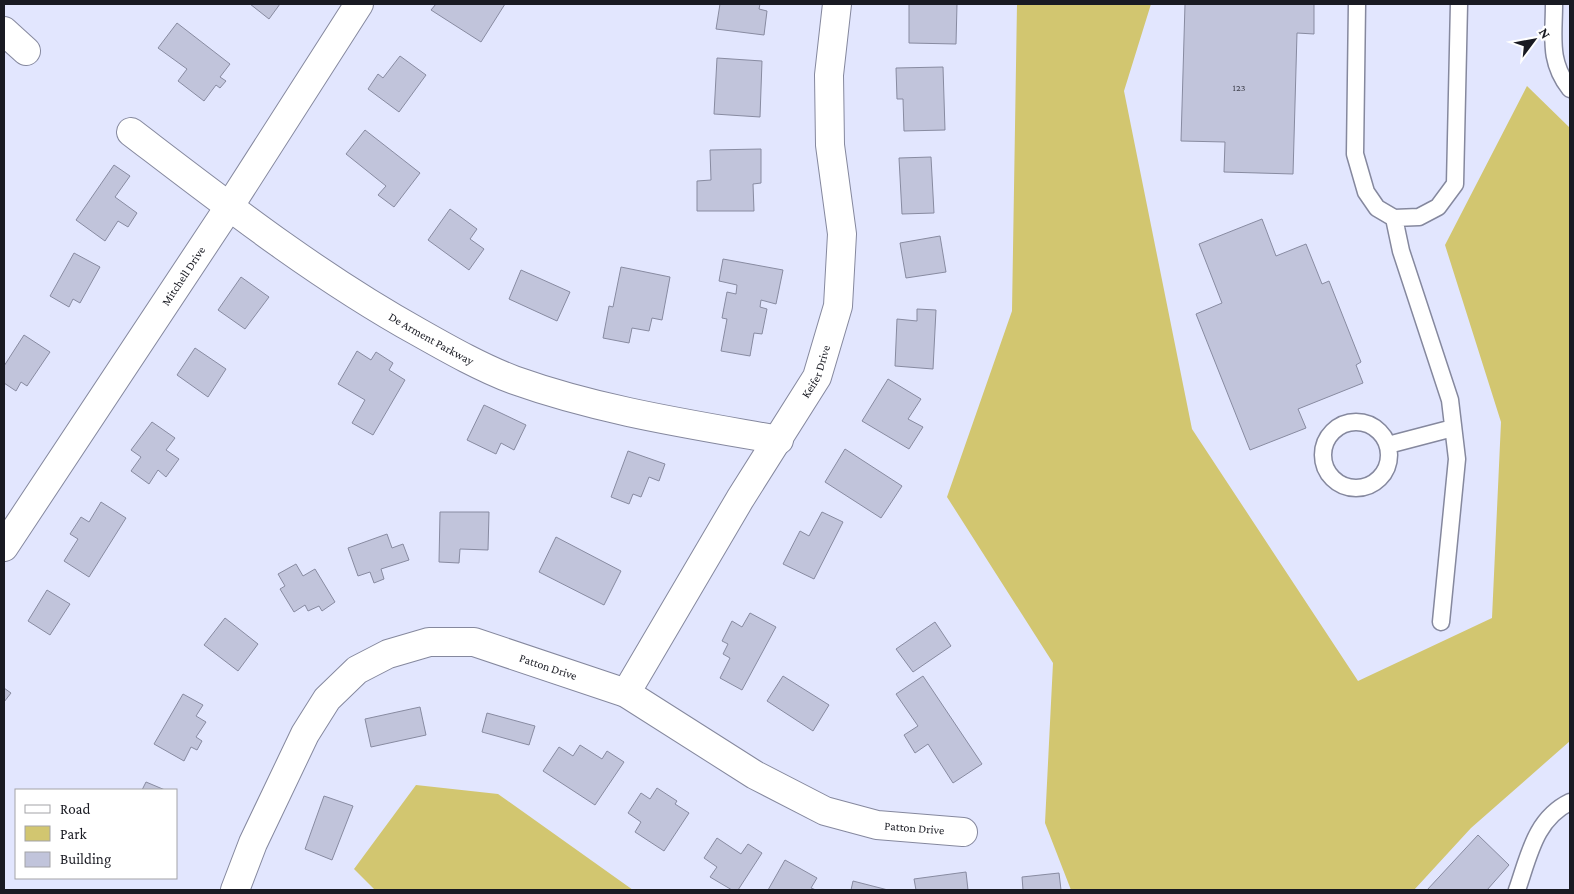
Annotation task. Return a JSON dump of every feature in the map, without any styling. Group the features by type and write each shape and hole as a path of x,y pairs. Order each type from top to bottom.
{"street":[{"name":"Mitchell Drive","path":"4,547 229,207 359,4"},
{"name":"Keifer Drive","path":"626,693 740,499 817,377 838,306 842,234 830,145 829,75 837,4"},
{"path":"4,31 26,51"},
{"name":"De Arment Parkway","path":"131,132 229,207 370,305 443,346 513,379 614,410 779,440"},
{"name":"Patton Drive","path":"235,890 253,843 305,734 327,699 357,670 388,654 429,642 474,642 626,693 755,775 825,811 877,825 963,832"}],"lane":[{"path":"1358,4 1355,154 1366,192 1377,208 1394,218 1419,217 1438,207 1455,184 1459,4"},
{"path":"1554,4 1554,60 1560,76 1570,89"},
{"path":"1394,218 1400,251 1450,400 1456,458 1442,622"},
{"path":"1354,422 1375,428 1388,445 1387,467 1382,476 1373,483 1352,488 1332,478 1326,469 1324,448 1328,438 1344,424 1354,422"},
{"path":"1388,445 1453,428"},
{"path":"1517,890 1535,836 1555,809 1570,802"}],"green space":[{"path":"1017,4 1151,4 1124,91 1192,429 1358,681 1492,618 1501,422 1445,245 1527,86 1570,128 1570,741 1471,828 1414,890 1071,890 1045,823 1053,663 947,497 1012,311"},
{"path":"416,785 498,794 633,890 375,890 354,869"}],"building":[{"path":"250,4 280,4 269,19"},
{"path":"436,4 505,4 481,42 431,10"},
{"path":"720,4 760,4 759,9 767,11 764,35 716,29"},
{"path":"909,4 957,4 956,44 909,43"},
{"path":"1185,4 1314,4 1314,34 1297,33 1293,174 1224,172 1225,142 1181,141"},
{"path":"177,23 230,64 220,77 226,81 220,88 216,85 204,101 178,81 187,69 158,48"},
{"path":"400,56 426,75 399,112 368,89 378,74 383,78"},
{"path":"717,58 762,61 760,117 714,114"},
{"path":"943,67 945,130 904,131 903,99 897,99 896,68"},
{"path":"365,130 420,173 394,207 378,195 386,186 346,154"},
{"path":"761,149 761,183 753,184 754,211 697,211 697,181 711,180 710,150"},
{"path":"931,157 934,213 902,214 899,158"},
{"path":"114,165 130,176 115,197 137,213 128,227 118,221 105,241 76,220"},
{"path":"450,209 477,229 470,239 484,249 469,270 428,240"},
{"path":"1262,219 1276,256 1306,244 1322,284 1329,281 1361,362 1356,365 1363,383 1298,409 1306,428 1250,450 1196,314 1222,303 1199,244"},
{"path":"940,236 946,272 906,278 900,243"},
{"path":"74,253 100,267 80,303 73,299 69,307 50,296"},
{"path":"723,259 783,270 776,304 761,300 760,307 767,309 762,334 754,333 750,356 721,351 727,319 722,318 727,292 736,294 737,285 719,281"},
{"path":"621,267 670,277 662,320 652,318 649,331 632,328 629,343 603,338 609,306 613,307"},
{"path":"521,270 570,292 557,321 509,299"},
{"path":"241,277 269,297 245,329 218,310"},
{"path":"917,309 936,310 933,369 895,366 897,319 917,321"},
{"path":"24,335 50,352 27,386 21,382 16,391 4,383 4,366"},
{"path":"195,348 226,369 208,397 177,375"},
{"path":"357,351 371,360 376,352 393,363 389,370 405,380 373,435 352,423 365,400 338,384"},
{"path":"888,379 921,399 908,419 923,427 909,449 862,421"},
{"path":"484,405 526,425 514,450 501,443 496,454 467,440"},
{"path":"152,422 175,438 166,450 179,459 166,477 158,470 149,484 131,471 141,457 131,450"},
{"path":"845,449 902,486 881,518 825,482"},
{"path":"628,451 665,464 659,481 649,477 641,497 633,494 629,504 611,497"},
{"path":"101,502 126,518 89,577 64,561 78,539 70,534 81,517 89,522"},
{"path":"440,512 489,512 488,550 460,549 459,563 439,562"},
{"path":"822,512 843,522 814,579 783,564 800,531 809,536"},
{"path":"387,534 392,548 403,544 409,560 381,569 384,579 374,583 370,572 358,576 348,548"},
{"path":"556,537 621,571 604,605 539,572"},
{"path":"296,564 303,576 315,569 335,602 322,611 319,606 308,611 305,605 294,612 280,589 285,586 278,574"},
{"path":"47,590 70,604 50,635 28,621"},
{"path":"750,613 776,627 742,690 720,678 730,658 723,654 728,644 722,641 732,621 742,627"},
{"path":"225,618 258,644 238,671 204,645"},
{"path":"935,622 951,646 913,672 896,649"},
{"path":"783,676 829,705 813,731 767,701"},
{"path":"923,676 982,764 953,783 928,744 915,753 904,735 918,726 896,694"},
{"path":"4,688 11,693 4,702"},
{"path":"183,694 203,705 196,716 206,722 196,737 202,741 197,750 191,747 184,761 154,744"},
{"path":"420,707 426,735 371,747 365,719"},
{"path":"487,713 535,726 529,745 482,732"},
{"path":"580,745 602,759 607,751 624,762 595,805 543,771 559,747 573,756"},
{"path":"146,782 163,789 142,789"},
{"path":"657,788 677,801 675,804 689,813 664,851 635,832 641,822 628,813 641,793 650,799"},
{"path":"324,796 353,806 332,860 305,849"},
{"path":"1478,835 1509,865 1487,890 1427,890"},
{"path":"717,838 741,854 748,844 762,853 738,890 732,890 710,877 717,867 704,858"},
{"path":"785,860 817,878 811,888 816,890 768,890"},
{"path":"966,872 968,890 916,890 914,879"},
{"path":"1059,873 1061,890 1023,890 1022,877"},
{"path":"853,881 888,890 851,890"}]}
